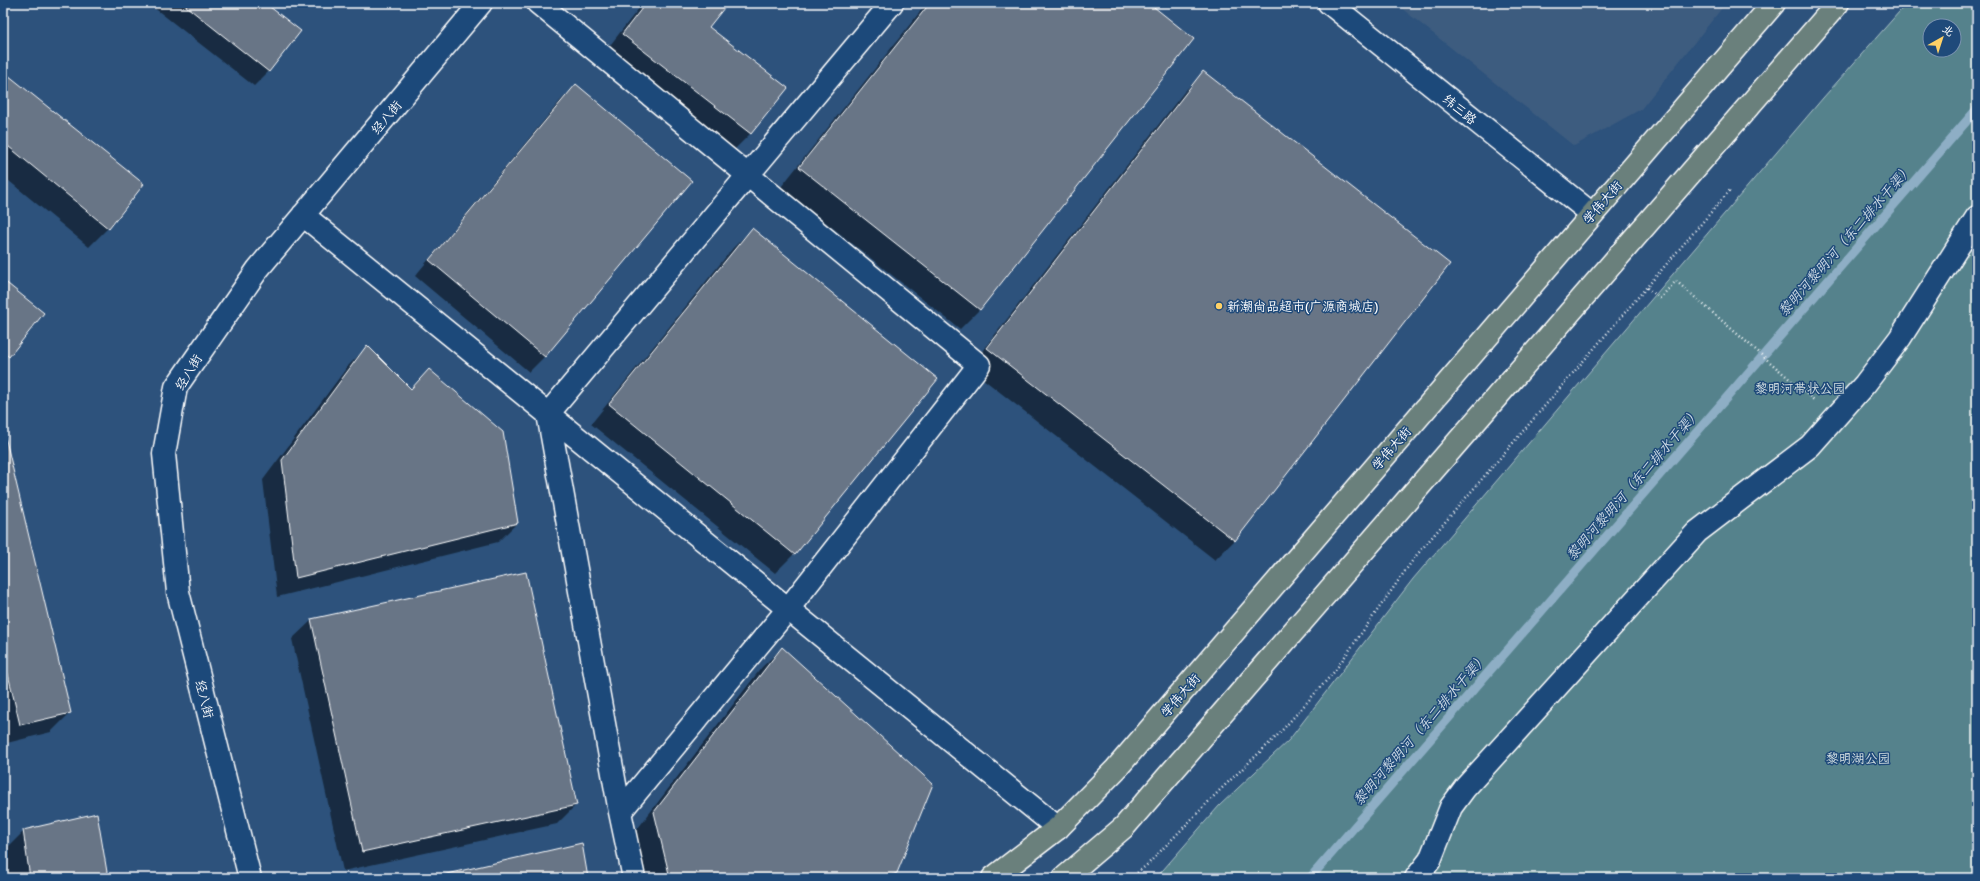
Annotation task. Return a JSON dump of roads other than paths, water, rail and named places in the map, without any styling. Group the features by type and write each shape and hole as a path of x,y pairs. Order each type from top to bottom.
{"main road":[{"name":"学伟大街","path":"993,878 1058,828 1116,769 1774,3"},
{"path":"1064,878 1124,827 1838,3"}],"street":[{"name":"经八街","path":"250,878 178,592 164,454 176,387 258,269 481,3"},
{"path":"538,3 979,364 788,609 620,812"},
{"path":"548,414 892,3"},
{"name":"纬三路","path":"1329,3 1592,214"},
{"path":"303,214 1058,828"},
{"path":"1416,878 1430,860 1451,807 1465,788 1697,532 1810,446 1865,384 1900,338 1977,217"},
{"path":"548,414 620,812 634,878"}],"waterway":[{"name":"黎明河黎明河（东二排水干渠）","path":"1310,878 1977,109"}],"place":[{"name":"新潮尚品超市(广源商城店)","path":"1219,306"}],"park label":[{"name":"黎明河带状公园","path":"1800,388"},
{"name":"黎明湖公园","path":"1858,758"}]}
